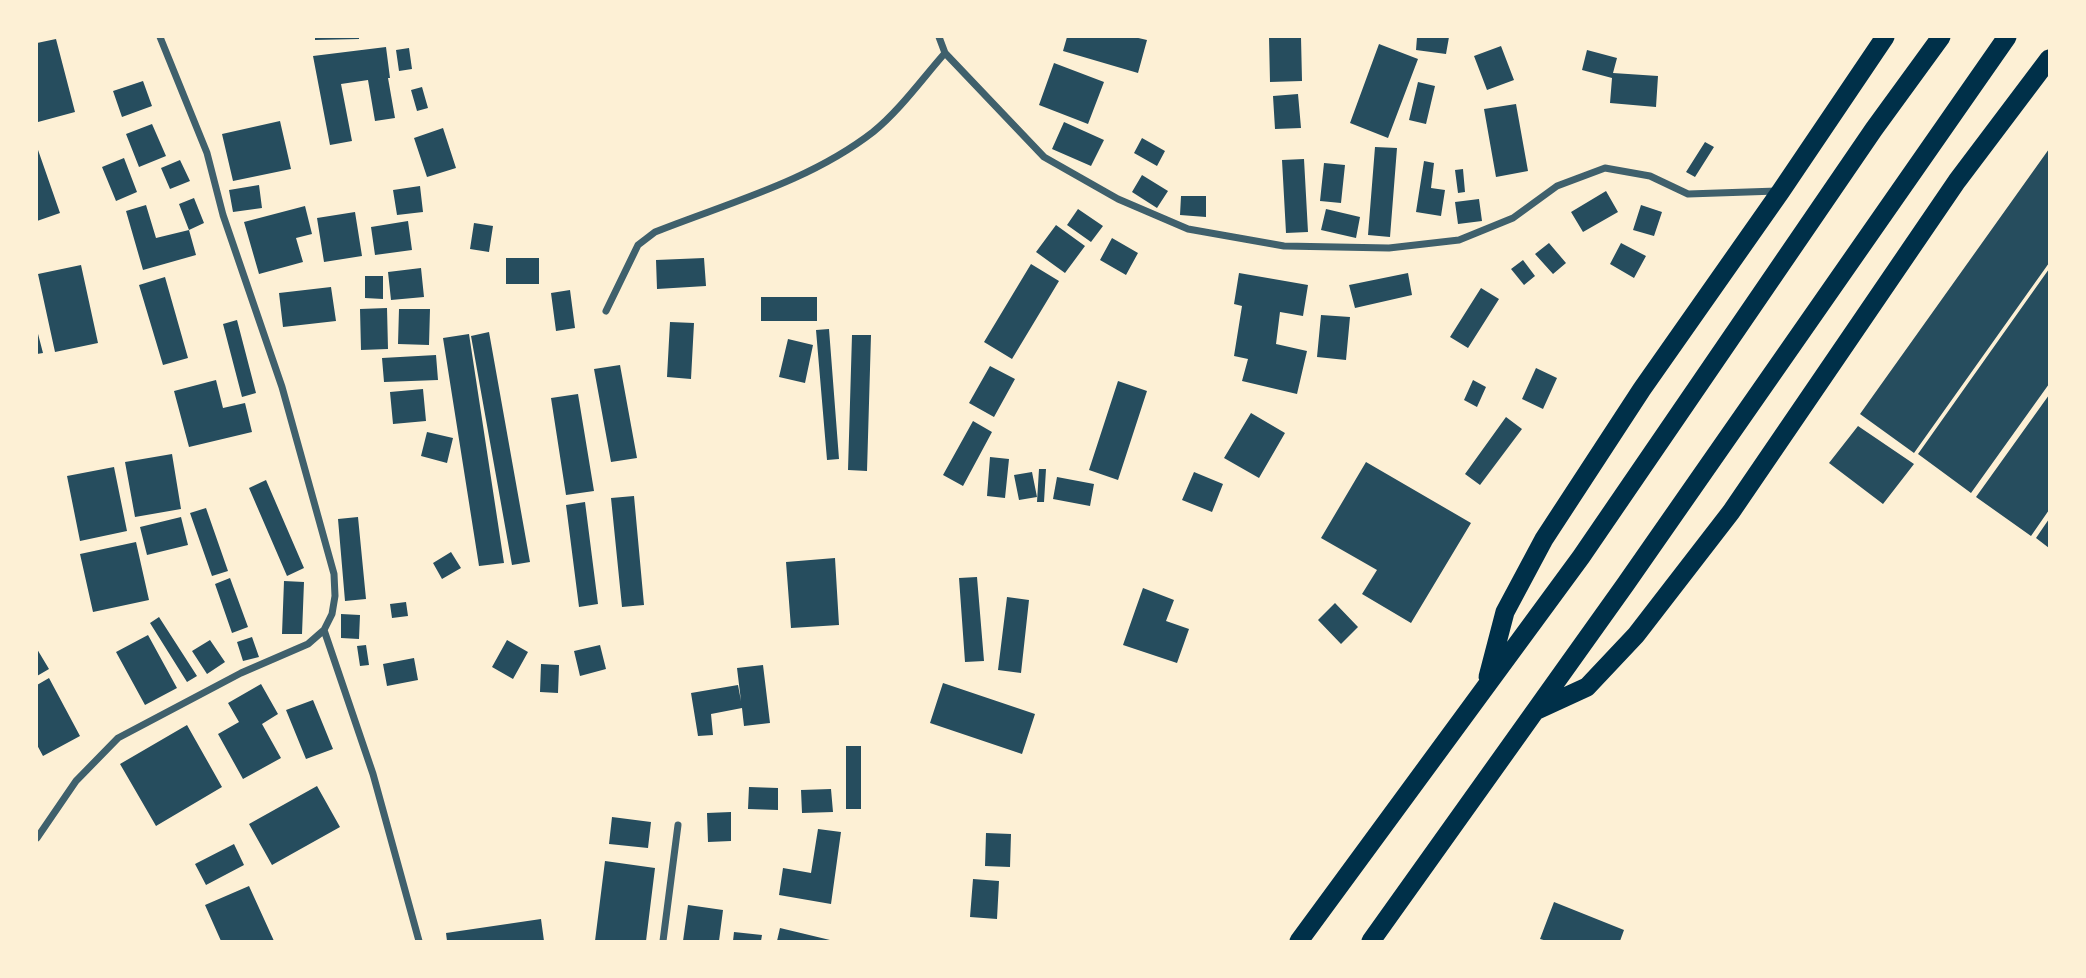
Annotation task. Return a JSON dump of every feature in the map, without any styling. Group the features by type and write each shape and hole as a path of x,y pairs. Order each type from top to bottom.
{"highway":[{"path":"1485,688 1505,612 1544,539 1642,389 1885,37"},
{"path":"1300,941 1581,557 1874,129 1941,37"},
{"path":"1371,941 2007,37"},
{"path":"1536,710 1587,687 1636,635 1731,512 1957,181 2049,60"}],"street":[{"path":"37,838 76,781 118,738 241,673 308,644 324,630 332,614 335,596 334,574 282,387 223,215 207,153 160,37"},
{"path":"939,37 945,53 1044,157 1118,199 1188,229 1284,246 1388,248 1459,240 1513,218 1557,186 1605,168 1650,176 1688,194 1781,191"},
{"path":"606,312 638,245 655,232 798,176 839,154 874,131 945,53"},
{"path":"324,630 373,774 419,941"},
{"path":"663,941 678,825"}],"building":[{"path":"315,37 359,37 359,39 315,40"},
{"path":"1067,37 1134,37 1147,40 1138,73 1063,51"},
{"path":"1269,37 1301,37 1302,81 1270,82"},
{"path":"1417,37 1449,37 1446,54 1416,50"},
{"path":"56,39 75,112 38,122 37,43"},
{"path":"1379,44 1418,59 1388,138 1350,123"},
{"path":"1501,46 1514,80 1487,90 1474,56"},
{"path":"386,47 395,118 375,121 368,80 341,84 352,141 330,145 313,56"},
{"path":"409,48 412,69 399,71 396,50"},
{"path":"1587,50 1617,58 1613,73 1658,76 1656,107 1610,103 1612,78 1582,70"},
{"path":"1054,63 1104,82 1088,124 1039,105"},
{"path":"143,81 152,106 122,117 113,91"},
{"path":"1418,82 1435,86 1426,124 1409,120"},
{"path":"422,87 428,108 417,111 411,90"},
{"path":"1298,94 1301,128 1275,129 1273,96"},
{"path":"1516,104 1528,171 1496,177 1484,109"},
{"path":"280,121 291,169 233,181 222,134"},
{"path":"1064,122 1104,140 1091,166 1052,149"},
{"path":"152,124 166,156 139,167 126,134"},
{"path":"443,128 456,168 427,177 414,138"},
{"path":"1142,138 1165,151 1157,166 1134,153"},
{"path":"1705,142 1714,147 1695,177 1686,172"},
{"path":"37,147 60,213 37,221"},
{"path":"1375,147 1397,148 1390,237 1368,235"},
{"path":"2049,149 2049,263 1914,453 1860,414"},
{"path":"124,158 137,192 116,201 102,167"},
{"path":"1304,159 1308,232 1286,233 1282,160"},
{"path":"180,160 190,181 170,189 161,168"},
{"path":"1424,161 1434,163 1431,188 1445,190 1441,216 1416,212"},
{"path":"1324,163 1345,165 1341,203 1320,201"},
{"path":"1463,169 1465,192 1458,193 1455,170"},
{"path":"1142,175 1168,191 1157,208 1132,192"},
{"path":"259,185 262,208 233,212 229,190"},
{"path":"420,186 423,212 397,215 393,190"},
{"path":"1606,191 1618,212 1583,232 1571,212"},
{"path":"1181,196 1206,196 1206,217 1180,215"},
{"path":"194,198 204,223 189,230 179,204"},
{"path":"1479,199 1482,221 1458,224 1455,202"},
{"path":"146,205 156,238 189,230 196,255 143,270 126,211"},
{"path":"1641,205 1662,212 1654,236 1633,230"},
{"path":"305,206 312,234 296,238 303,262 259,274 244,222"},
{"path":"1078,209 1103,226 1091,242 1067,225"},
{"path":"1326,209 1360,217 1356,238 1321,230"},
{"path":"355,212 362,256 324,262 317,218"},
{"path":"408,221 412,250 375,255 371,227"},
{"path":"474,223 493,226 489,252 470,249"},
{"path":"1056,225 1085,246 1065,273 1036,252"},
{"path":"1112,238 1138,253 1126,275 1100,260"},
{"path":"1549,243 1566,263 1553,274 1535,254"},
{"path":"1621,243 1646,256 1634,278 1610,264"},
{"path":"506,258 539,258 539,284 506,284"},
{"path":"704,258 706,286 657,289 656,260"},
{"path":"1523,260 1535,276 1524,285 1511,269"},
{"path":"1031,264 1059,281 1012,359 984,342"},
{"path":"81,265 98,343 55,352 38,274"},
{"path":"421,268 424,297 391,300 388,272"},
{"path":"2049,269 2049,384 1971,493 1918,454"},
{"path":"1239,273 1308,285 1303,316 1280,312 1276,344 1307,351 1297,394 1242,381 1248,359 1234,356 1242,306 1234,304"},
{"path":"1408,273 1412,295 1355,308 1349,285"},
{"path":"365,276 383,276 383,299 365,298"},
{"path":"165,277 188,358 163,365 139,285"},
{"path":"331,287 336,321 283,327 279,293"},
{"path":"1481,288 1499,299 1468,348 1450,337"},
{"path":"570,290 575,328 556,331 551,293"},
{"path":"761,297 817,297 817,321 761,321"},
{"path":"387,308 388,349 361,350 360,309"},
{"path":"399,309 430,309 429,345 398,344"},
{"path":"1321,315 1350,317 1346,360 1317,357"},
{"path":"237,320 256,393 242,397 223,324"},
{"path":"670,322 694,323 691,379 667,377"},
{"path":"829,329 839,459 827,460 816,330"},
{"path":"37,330 43,353 37,354"},
{"path":"489,332 530,562 512,565 471,336"},
{"path":"469,334 504,563 479,566 443,338"},
{"path":"852,335 871,335 867,471 848,470"},
{"path":"788,339 813,345 805,383 779,377"},
{"path":"436,355 438,380 384,382 382,358"},
{"path":"620,365 637,458 611,462 594,369"},
{"path":"990,366 1015,379 994,417 969,403"},
{"path":"1536,368 1557,378 1543,409 1522,399"},
{"path":"216,380 223,408 245,403 252,432 189,447 174,391"},
{"path":"1473,380 1486,387 1477,407 1464,400"},
{"path":"1118,381 1147,391 1118,480 1089,470"},
{"path":"423,389 426,421 393,424 390,392"},
{"path":"578,394 594,491 566,495 551,398"},
{"path":"2049,395 2049,510 2031,536 1976,497"},
{"path":"1251,413 1285,433 1259,478 1224,458"},
{"path":"1506,417 1522,429 1480,485 1465,474"},
{"path":"973,421 992,432 963,486 943,475"},
{"path":"1858,426 1914,464 1883,504 1829,463"},
{"path":"427,432 453,438 447,463 421,456"},
{"path":"172,454 181,509 135,517 125,462"},
{"path":"990,457 1009,459 1005,498 987,496"},
{"path":"1366,462 1471,523 1411,623 1362,594 1377,570 1321,538"},
{"path":"114,467 127,531 80,541 67,476"},
{"path":"1039,469 1046,469 1044,502 1037,502"},
{"path":"1032,472 1037,497 1019,500 1014,475"},
{"path":"1194,472 1223,484 1212,512 1182,500"},
{"path":"1057,477 1094,484 1090,506 1053,499"},
{"path":"266,480 304,568 287,576 249,488"},
{"path":"634,496 644,605 622,607 611,498"},
{"path":"585,502 598,604 579,607 566,505"},
{"path":"206,508 228,571 212,576 190,513"},
{"path":"181,517 188,545 147,555 140,527"},
{"path":"358,517 366,599 345,601 338,519"},
{"path":"2049,519 2049,548 2036,538"},
{"path":"136,542 149,600 93,612 80,554"},
{"path":"451,552 461,568 442,579 433,563"},
{"path":"835,558 839,625 791,628 786,562"},
{"path":"977,577 984,661 965,662 959,578"},
{"path":"230,578 248,627 232,633 215,584"},
{"path":"284,581 304,582 302,634 282,634"},
{"path":"1143,588 1174,600 1166,621 1189,629 1177,663 1123,645"},
{"path":"1007,597 1029,600 1021,673 998,670"},
{"path":"406,602 408,616 392,618 390,604"},
{"path":"1335,603 1358,627 1341,644 1318,620"},
{"path":"341,614 360,615 359,639 341,638"},
{"path":"159,617 197,676 187,682 150,623"},
{"path":"148,635 177,688 145,705 116,652"},
{"path":"252,637 259,657 243,661 237,642"},
{"path":"210,640 225,662 207,674 192,651"},
{"path":"507,640 528,652 513,679 492,667"},
{"path":"366,645 369,665 360,666 357,646"},
{"path":"600,645 606,669 580,676 574,651"},
{"path":"37,649 49,669 37,676"},
{"path":"414,658 418,680 387,686 383,664"},
{"path":"541,664 559,665 558,693 540,692"},
{"path":"763,665 770,723 744,726 742,708 711,714 713,735 698,736 691,693 738,685 741,701 737,668"},
{"path":"49,678 80,736 43,756 37,745 37,685"},
{"path":"943,683 1035,714 1022,754 930,723"},
{"path":"261,684 278,714 262,724 281,758 243,779 218,734 239,722 228,703"},
{"path":"313,700 333,749 306,759 286,710"},
{"path":"187,725 222,787 156,826 120,764"},
{"path":"846,746 861,746 861,809 846,809"},
{"path":"317,786 340,827 272,865 249,824"},
{"path":"749,787 778,788 778,810 748,809"},
{"path":"831,789 833,812 802,813 801,790"},
{"path":"731,812 731,841 708,842 707,813"},
{"path":"612,817 651,822 648,848 609,844"},
{"path":"818,829 841,832 831,904 779,895 783,868 811,873"},
{"path":"986,833 1011,834 1010,867 985,866"},
{"path":"234,844 244,865 206,885 195,864"},
{"path":"605,861 655,868 646,941 595,941"},
{"path":"973,879 999,881 997,919 970,917"},
{"path":"249,886 274,941 221,941 205,905"},
{"path":"1554,902 1624,930 1620,941 1540,939"},
{"path":"688,905 723,910 719,941 683,941"},
{"path":"541,919 544,941 447,941 446,933"},
{"path":"780,928 830,940 830,941 777,941"},
{"path":"734,932 762,935 761,941 733,941"}]}
